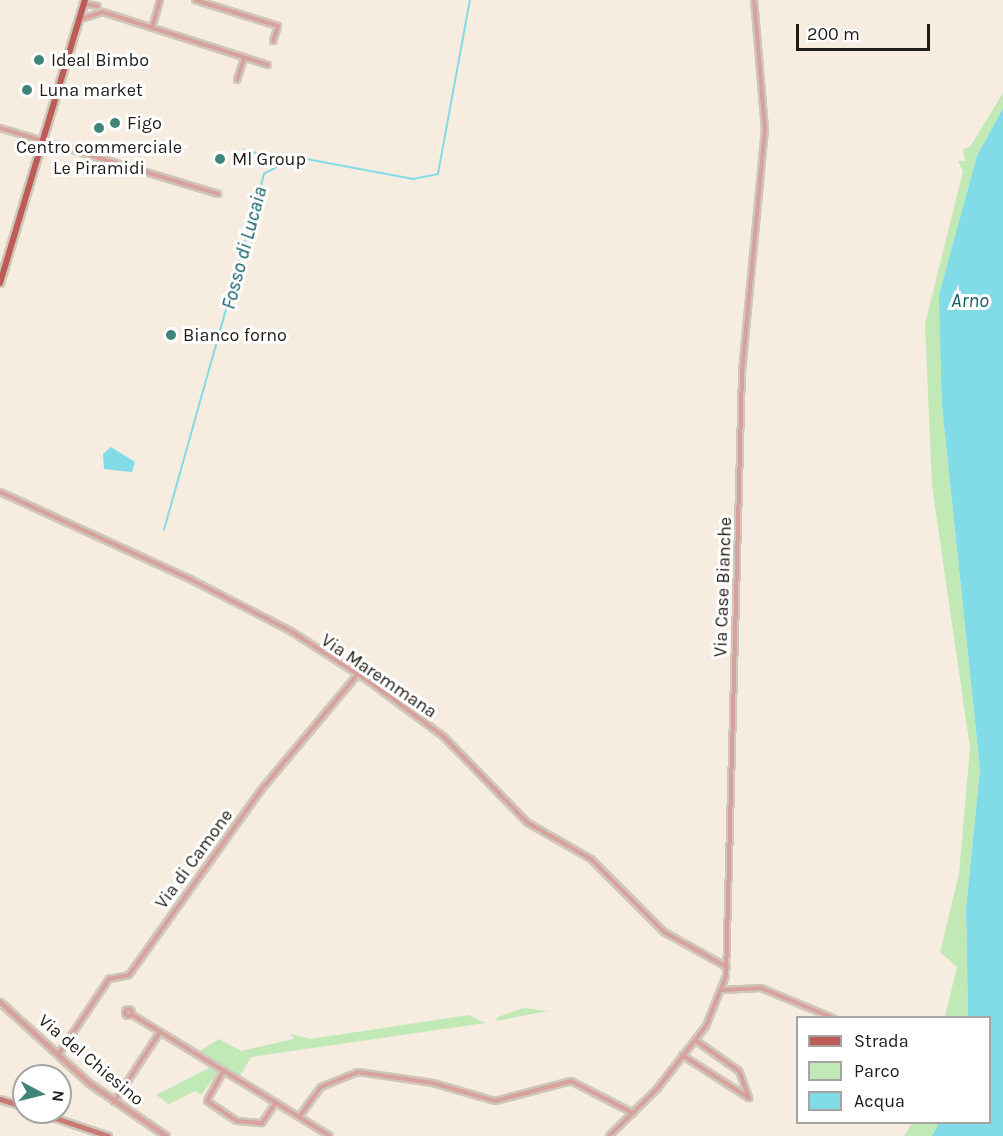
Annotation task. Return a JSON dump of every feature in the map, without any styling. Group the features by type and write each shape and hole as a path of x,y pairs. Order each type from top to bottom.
{"main road":[{"path":"0,283 85,2"},
{"path":"72,1124 108,1136"}],"street":[{"path":"95,0 103,12"},
{"path":"152,28 160,0"},
{"path":"195,0 278,26 273,41"},
{"name":"Via Case Bianche","path":"609,1136 633,1113 695,1040 722,990 727,967 742,372 765,127 754,0"},
{"path":"85,2 98,6"},
{"path":"85,2 92,12"},
{"path":"79,21 92,12 103,12 268,65"},
{"path":"237,80 244,58"},
{"path":"0,128 218,194"},
{"name":"Via Maremmana","path":"0,492 196,582 290,630 443,736 518,814 591,859 664,932 727,967"},
{"name":"Via di Camone","path":"58,1054 109,979 129,975 233,827 357,675"},
{"path":"722,990 761,988 830,1016"},
{"name":"Via del Chiesino","path":"0,1002 114,1102 166,1136"},
{"path":"131,1014 330,1136"},
{"path":"114,1102 160,1032"},
{"path":"682,1055 750,1098 739,1071 695,1040"},
{"path":"224,1070 207,1101 237,1122 262,1123 276,1102"},
{"path":"299,1117 321,1087 358,1072 429,1082 495,1101 571,1081 633,1113"}],"green space":[{"path":"1003,93 1003,108 977,156 942,406 980,769 966,909 968,1016 945,1016 957,967 940,952 959,874 970,748 932,486 925,324 963,171 958,161 965,161 963,149 970,147"},
{"path":"523,1008 548,1011 495,1021 498,1017"},
{"path":"469,1015 485,1023 251,1057 240,1076 200,1051 219,1039 241,1051 294,1039 291,1034 310,1039"},
{"path":"211,1067 219,1071 201,1095 195,1091 169,1104 156,1095"},
{"path":"911,1124 938,1124 932,1136 904,1136"}],"water":[{"name":"Arno","path":"1003,108 1003,1136 932,1136 938,1124 991,1124 991,1016 968,1016 966,909 980,769 942,406 939,295 977,156"},
{"path":"111,447 135,462 132,472 104,469 103,454"}],"waterway":[{"name":"Fosso di Lucaia","path":"164,530 264,174 296,157 413,179 438,174 470,0"},
{"path":"243,150 260,154 272,167"}],"place":[{"name":"Ideal Bimbo","path":"39,60"},
{"name":"Luna market","path":"27,90"},
{"name":"Figo","path":"115,123"},
{"name":"Centro commerciale Le Piramidi","path":"99,128"},
{"name":"Ml Group","path":"220,159"},
{"name":"Bianco forno","path":"171,335"}]}
